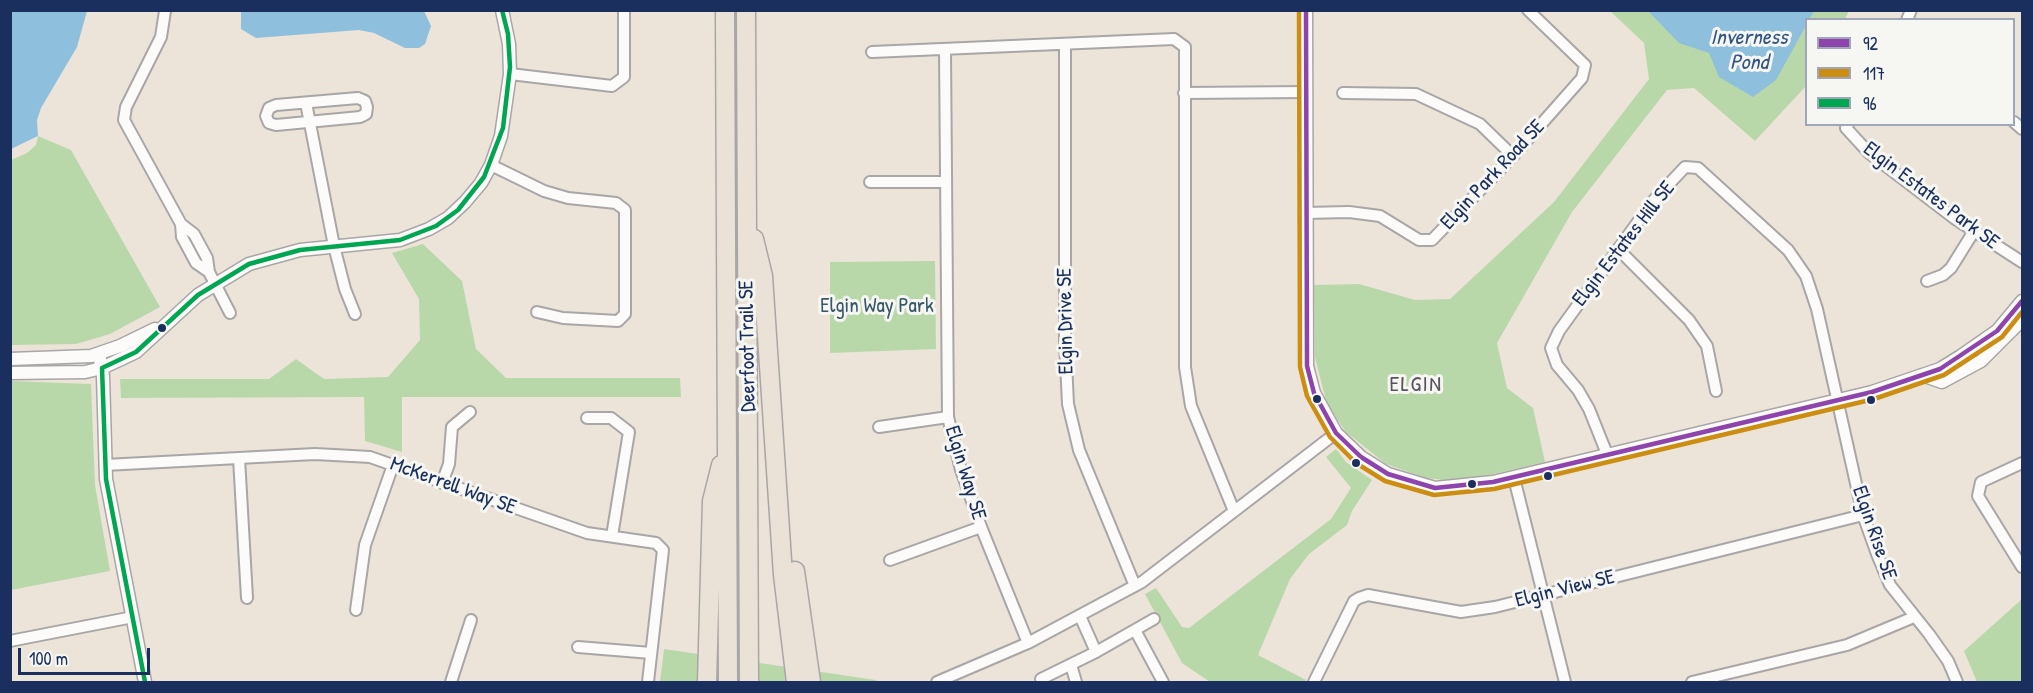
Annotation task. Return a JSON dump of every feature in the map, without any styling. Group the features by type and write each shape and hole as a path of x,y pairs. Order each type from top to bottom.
{"highway":[{"name":"Deerfoot Trail SE","path":"725,10 728,682"},
{"name":"Deerfoot Trail SE","path":"746,10 749,682"},
{"path":"746,202 763,276 775,475 796,682"},
{"path":"707,682 713,495 727,443"},
{"path":"775,475 784,490 811,682"}],"street":[{"path":"10,374 85,372 102,368 136,352 212,278 273,255 334,246 394,241 436,226 465,202 491,165 503,128 510,74 509,44 502,10"},
{"path":"510,74 612,86 624,77 624,10"},
{"path":"1306,10 1307,366 1314,393 1336,434 1360,458 1388,474 1435,488 1514,478 1838,400 1922,375 1962,356 1997,331 2022,301"},
{"name":"Elgin Park Road SE","path":"1305,213 1349,212 1380,216 1419,240 1432,240 1513,156 1582,78 1585,64 1528,10"},
{"path":"165,11 158,43 123,116 128,132 181,224 196,237 208,260 212,278 230,313"},
{"path":"872,52 1174,39 1185,46 1185,367 1191,406 1234,511"},
{"name":"Elgin Drive SE","path":"1065,45 1065,330 1068,404 1079,450 1135,586"},
{"name":"Elgin Way SE","path":"945,50 948,417 961,470 981,527 1028,643"},
{"path":"1184,93 1306,92"},
{"path":"1343,93 1416,94 1480,124 1513,156"},
{"path":"358,98 365,101 367,107 366,114 360,117 310,122 273,125 266,116 267,110 273,106 306,103 358,98"},
{"path":"306,103 334,246 345,289 355,314"},
{"name":"Elgin Estates Park SE","path":"1847,126 1846,128 1869,153 1974,231 2022,262"},
{"path":"491,165 544,191 568,198 616,204 625,210 625,314 618,321 563,318 537,312"},
{"name":"Elgin Estates Hill SE","path":"1607,454 1589,409 1578,390 1557,365 1551,348 1559,331 1653,201 1685,167 1698,168 1788,249 1806,276 1838,400"},
{"path":"870,182 946,182"},
{"path":"1927,281 1943,275 1951,268 1974,231"},
{"path":"1618,249 1689,320 1707,345 1716,391"},
{"path":"1922,375 1942,382 1981,361 2022,321"},
{"path":"10,359 80,358 99,354 161,326"},
{"path":"99,354 102,368 105,465 145,682"},
{"name":"Elgin Rise SE","path":"1838,400 1863,515 1890,585 1948,661 1957,682"},
{"path":"442,483 449,464 452,427 470,412"},
{"path":"879,427 948,417"},
{"path":"587,418 611,418 629,432 612,536"},
{"path":"937,682 1028,643 1135,586 1336,434"},
{"name":"McKerrell Way SE","path":"105,465 352,454 370,457 587,533 656,543 663,550 648,682"},
{"path":"239,458 247,598"},
{"path":"2022,463 1981,482 1978,496 2022,567"},
{"path":"356,610 365,544 393,465"},
{"path":"1514,478 1565,682"},
{"name":"Elgin View SE","path":"1314,682 1354,601 1368,595 1461,612 1544,594 1863,515"},
{"path":"890,560 981,527"},
{"path":"1080,616 1096,652"},
{"path":"10,641 132,617"},
{"path":"1692,682 1847,645 1914,617"},
{"path":"1041,679 1096,652 1154,619"},
{"path":"452,682 471,620"},
{"path":"1135,630 1163,682"},
{"path":"578,647 651,653"},
{"path":"1071,665 1076,682"}],"green space":[{"path":"1610,11 1849,11 1846,18 1805,18 1805,87 1755,141 1694,88 1667,90 1572,212 1497,343 1507,388 1533,408 1545,462 1472,479 1453,481 1426,478 1386,464 1346,432 1327,405 1315,357 1314,285 1359,284 1415,300 1450,299 1554,202 1649,79 1644,43"},
{"path":"38,136 71,150 160,307 110,334 76,344 11,345 11,160 27,153 36,145"},
{"path":"423,244 462,281 476,349 506,378 680,378 681,397 402,397 402,452 365,441 364,397 121,398 120,379 269,379 296,359 324,379 388,377 420,340 419,299 392,253"},
{"name":"Elgin Way Park","path":"935,261 936,349 830,353 830,262"},
{"path":"11,381 91,384 95,485 110,571 11,590"},
{"path":"1336,449 1346,462 1372,480 1352,511 1347,525 1309,554 1290,579 1258,655 1306,680 1305,682 1210,682 1182,663 1145,594 1156,588 1182,627 1189,628 1331,519 1351,488 1326,457"},
{"path":"2022,599 2022,682 1977,682 1964,651"},
{"path":"664,649 876,680 878,682 660,682"}],"water":[{"name":"Inverness Pond","path":"1648,10 1814,11 1810,18 1805,18 1805,27 1776,80 1753,97 1719,77 1709,53 1679,43"},
{"path":"10,11 87,11 77,47 41,108 37,120 38,136 11,149"},
{"path":"241,11 424,11 431,26 425,44 419,48 405,48 374,33 359,30 256,38 241,29"}],"transit line":[{"name":"96","path":"145,682 106,479 102,368 136,352 198,295 249,264 300,250 400,240 436,226 458,210 484,177 503,128 510,67 508,34 502,10"},
{"name":"117","path":"1299,10 1300,367 1307,396 1330,437 1356,463 1385,481 1434,495 1494,489 1874,399 1944,375 2002,337 2022,312"},
{"name":"92","path":"1306,10 1307,366 1314,393 1336,433 1361,457 1388,474 1435,488 1493,482 1872,392 1940,369 1997,331 2022,301"}],"district":[{"name":"ELGIN","path":"1416,385"}]}
